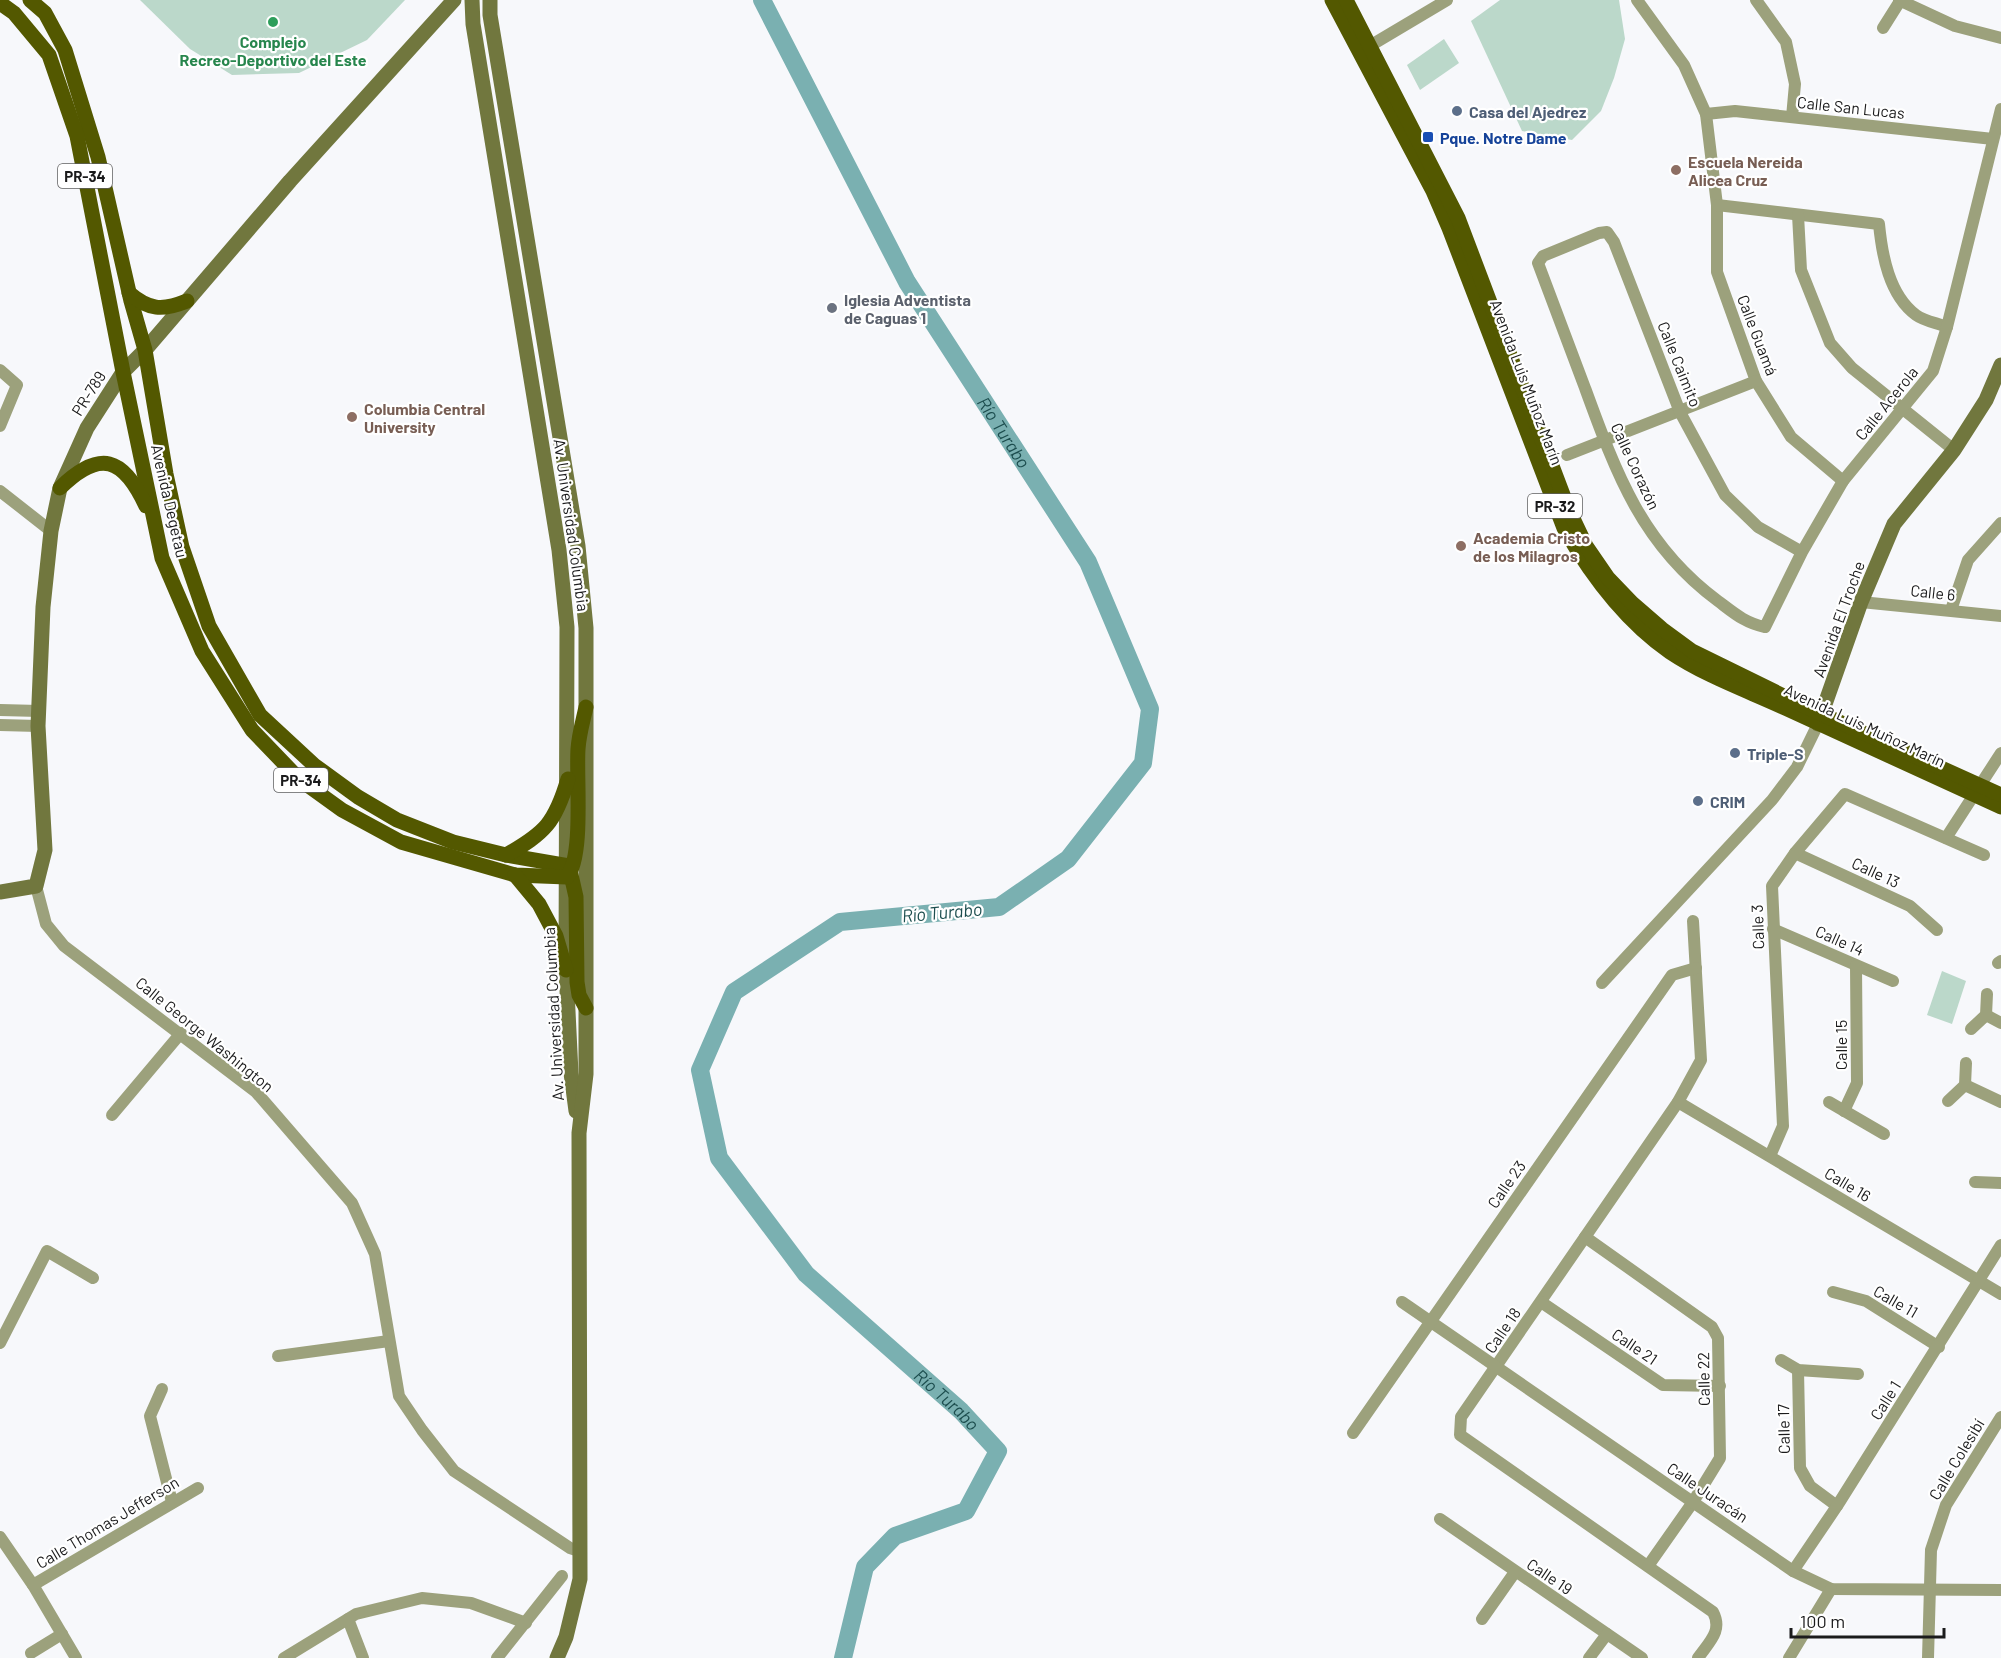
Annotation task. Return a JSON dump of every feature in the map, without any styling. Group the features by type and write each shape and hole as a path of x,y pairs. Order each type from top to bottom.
{"main road":[{"name":"Avenida Degetau","path":"30,0 45,14 65,50 98,158 129,293 145,350 166,474 182,547 209,626 260,716 314,765 368,803 397,820 453,842 568,871"},
{"name":"Av. Universidad Columbia","path":"472,0 473,24 560,549 567,627 566,970 571,1073 579,1133"},
{"path":"482,0 496,89 499,102 507,117"},
{"name":"Av. Universidad Columbia","path":"490,0 490,15 578,546 586,628 586,1074 579,1133 580,1579 566,1636 557,1658"},
{"name":"Avenida Luis Muñoz Marín","path":"1332,0 1365,49 1453,208 1463,247 1506,361 1550,462 1576,538 1608,578 1632,603 1692,651 1820,719 1977,790 2001,807"},
{"name":"Avenida Luis Muñoz Marín","path":"1346,0 1365,49"},
{"name":"Avenida Degetau","path":"0,3 14,13 49,55 77,136 162,558 202,651 252,730 299,779 342,810 401,842 515,875 568,871"},
{"path":"449,5 473,24"},
{"name":"PR-789","path":"36,886 45,850 38,718 43,607 51,531 60,488 87,428 123,372 145,350 290,181 449,5"},
{"path":"512,264 531,261"},
{"path":"129,293 146,305 157,308 187,301"},
{"name":"Avenida El Troche","path":"1820,719 1861,602 1894,524 1954,450 1986,400 2001,365"},
{"path":"60,488 76,473 94,463 105,463 119,469 138,488 158,534"},
{"path":"586,708 579,736 578,841 568,871 576,897 577,982 579,995 586,1008"},
{"path":"506,855 544,831 560,806 568,779"},
{"name":"Avenida Luis Muñoz Marín","path":"1977,790 2001,795"},
{"path":"515,875 539,903 556,936 566,970"},
{"path":"0,892 36,886"}],"street":[{"path":"1365,49 1447,0"},
{"name":"Calle Guamá","path":"1637,0 1684,64 1706,114 1717,205 1717,272 1756,381 1791,437 1843,481"},
{"path":"1756,0 1786,42 1795,84 1792,117"},
{"path":"1883,28 1899,0 1955,26 2001,38"},
{"name":"Calle Acerola","path":"1765,627 1802,552 1843,481 1903,410 1933,370 1947,327 2001,109"},
{"name":"Calle San Lucas","path":"1706,114 1736,111 1993,139"},
{"path":"1717,205 1879,224 1882,254 1900,298 1917,316 1947,327"},
{"path":"1798,215 1801,270 1830,343 1852,368 1954,450"},
{"name":"Calle Caimito","path":"1541,271 1538,263 1543,256 1599,233 1607,232 1614,242 1680,412 1725,495 1758,527 1802,552"},
{"name":"Calle Corazón","path":"1541,271 1604,440 1633,505 1660,546 1695,584 1750,624 1765,627"},
{"path":"0,370 17,385 0,426"},
{"path":"1567,455 1756,381"},
{"path":"0,491 51,531"},
{"path":"1951,610 1968,560 2001,524"},
{"name":"Calle 6","path":"1861,602 2001,616"},
{"path":"0,710 38,718"},
{"path":"0,725 38,718"},
{"name":"Avenida El Troche","path":"1602,983 1772,800 1797,767 1820,719"},
{"path":"1984,855 1946,838 2001,753"},
{"name":"Calle 3","path":"1770,1156 1783,1126 1772,886 1795,853 1845,794 1946,838"},
{"name":"Calle 13","path":"1795,853 1910,906 1937,930"},
{"name":"Calle George Washington","path":"36,886 46,924 64,946 256,1092 352,1203 375,1254 399,1395 422,1430 454,1471 570,1548 579,1551"},
{"name":"Calle 18","path":"1694,921 1701,1060 1678,1102 1461,1417 1460,1435 1713,1612 1718,1621 1716,1631 1698,1658"},
{"name":"Calle 14","path":"1773,929 1893,981"},
{"name":"Calle 15","path":"1844,1111 1857,1083 1856,966"},
{"name":"Calle 23","path":"1353,1433 1672,975 1696,968"},
{"path":"1971,1029 1986,1016 1987,994"},
{"path":"1986,1016 2001,1023"},
{"path":"112,1115 180,1033"},
{"path":"1948,1101 1965,1085 1966,1063"},
{"path":"1965,1085 2001,1102"},
{"name":"Calle 16","path":"1678,1102 2001,1294"},
{"path":"1829,1102 1884,1134"},
{"path":"1975,1182 2001,1183"},
{"name":"Calle 22","path":"1585,1237 1713,1327 1718,1338 1720,1458 1693,1502 1648,1566"},
{"name":"Calle 1","path":"1793,1571 1838,1506 2001,1245"},
{"path":"0,1343 47,1251 93,1278"},
{"name":"Calle 11","path":"1833,1292 1866,1301 1939,1347"},
{"name":"Calle Juracán","path":"1402,1302 1793,1571 1831,1589 2001,1590"},
{"name":"Calle 21","path":"1540,1302 1663,1385 1720,1386"},
{"path":"278,1356 389,1341"},
{"path":"1780,1360 1798,1370 1858,1374"},
{"name":"Calle 17","path":"1798,1370 1800,1468 1810,1486 1838,1506"},
{"path":"162,1389 150,1416 172,1502"},
{"name":"Calle Colesibí","path":"1928,1658 1931,1550 1946,1505 2001,1417"},
{"name":"Calle Thomas Jefferson","path":"33,1585 198,1488"},
{"name":"Calle 19","path":"1440,1519 1642,1658"},
{"path":"0,1537 33,1585 76,1658"},
{"path":"1482,1619 1515,1572"},
{"path":"497,1658 562,1576"},
{"path":"1789,1658 1831,1589"},
{"path":"284,1658 356,1614 422,1598 471,1603 526,1623"},
{"path":"348,1620 363,1658"},
{"path":"31,1653 62,1634"},
{"path":"1589,1658 1607,1634"}],"green space":[{"name":"Complejo Recreo-Deportivo del Este","path":"140,0 405,0 367,40 299,73 232,75 190,49"},
{"path":"1500,0 1619,0 1625,39 1614,78 1601,111 1572,140 1522,131 1471,21"},
{"path":"1444,39 1459,63 1420,90 1407,65"},
{"path":"1942,971 1966,981 1952,1024 1927,1015"}],"waterway":[{"name":"Río Turabo","path":"762,0 907,282 1088,562 1150,709 1143,763 1068,859 999,907 840,922 734,992 700,1070 719,1158 806,1274 961,1411 998,1451 966,1511 895,1536 865,1567 843,1658"}],"place":[{"name":"Complejo Recreo-Deportivo del Este","path":"273,22"},
{"name":"Casa del Ajedrez","path":"1457,111"},
{"name":"Pque. Notre Dame","path":"1428,137"},
{"name":"Escuela Nereida Alicea Cruz","path":"1676,170"},
{"name":"Iglesia Adventista de Caguas 1","path":"832,308"},
{"name":"Columbia Central University","path":"352,417"},
{"name":"Academia Cristo de los Milagros","path":"1461,546"},
{"name":"Triple-S","path":"1735,753"},
{"name":"CRIM","path":"1698,801"}]}
